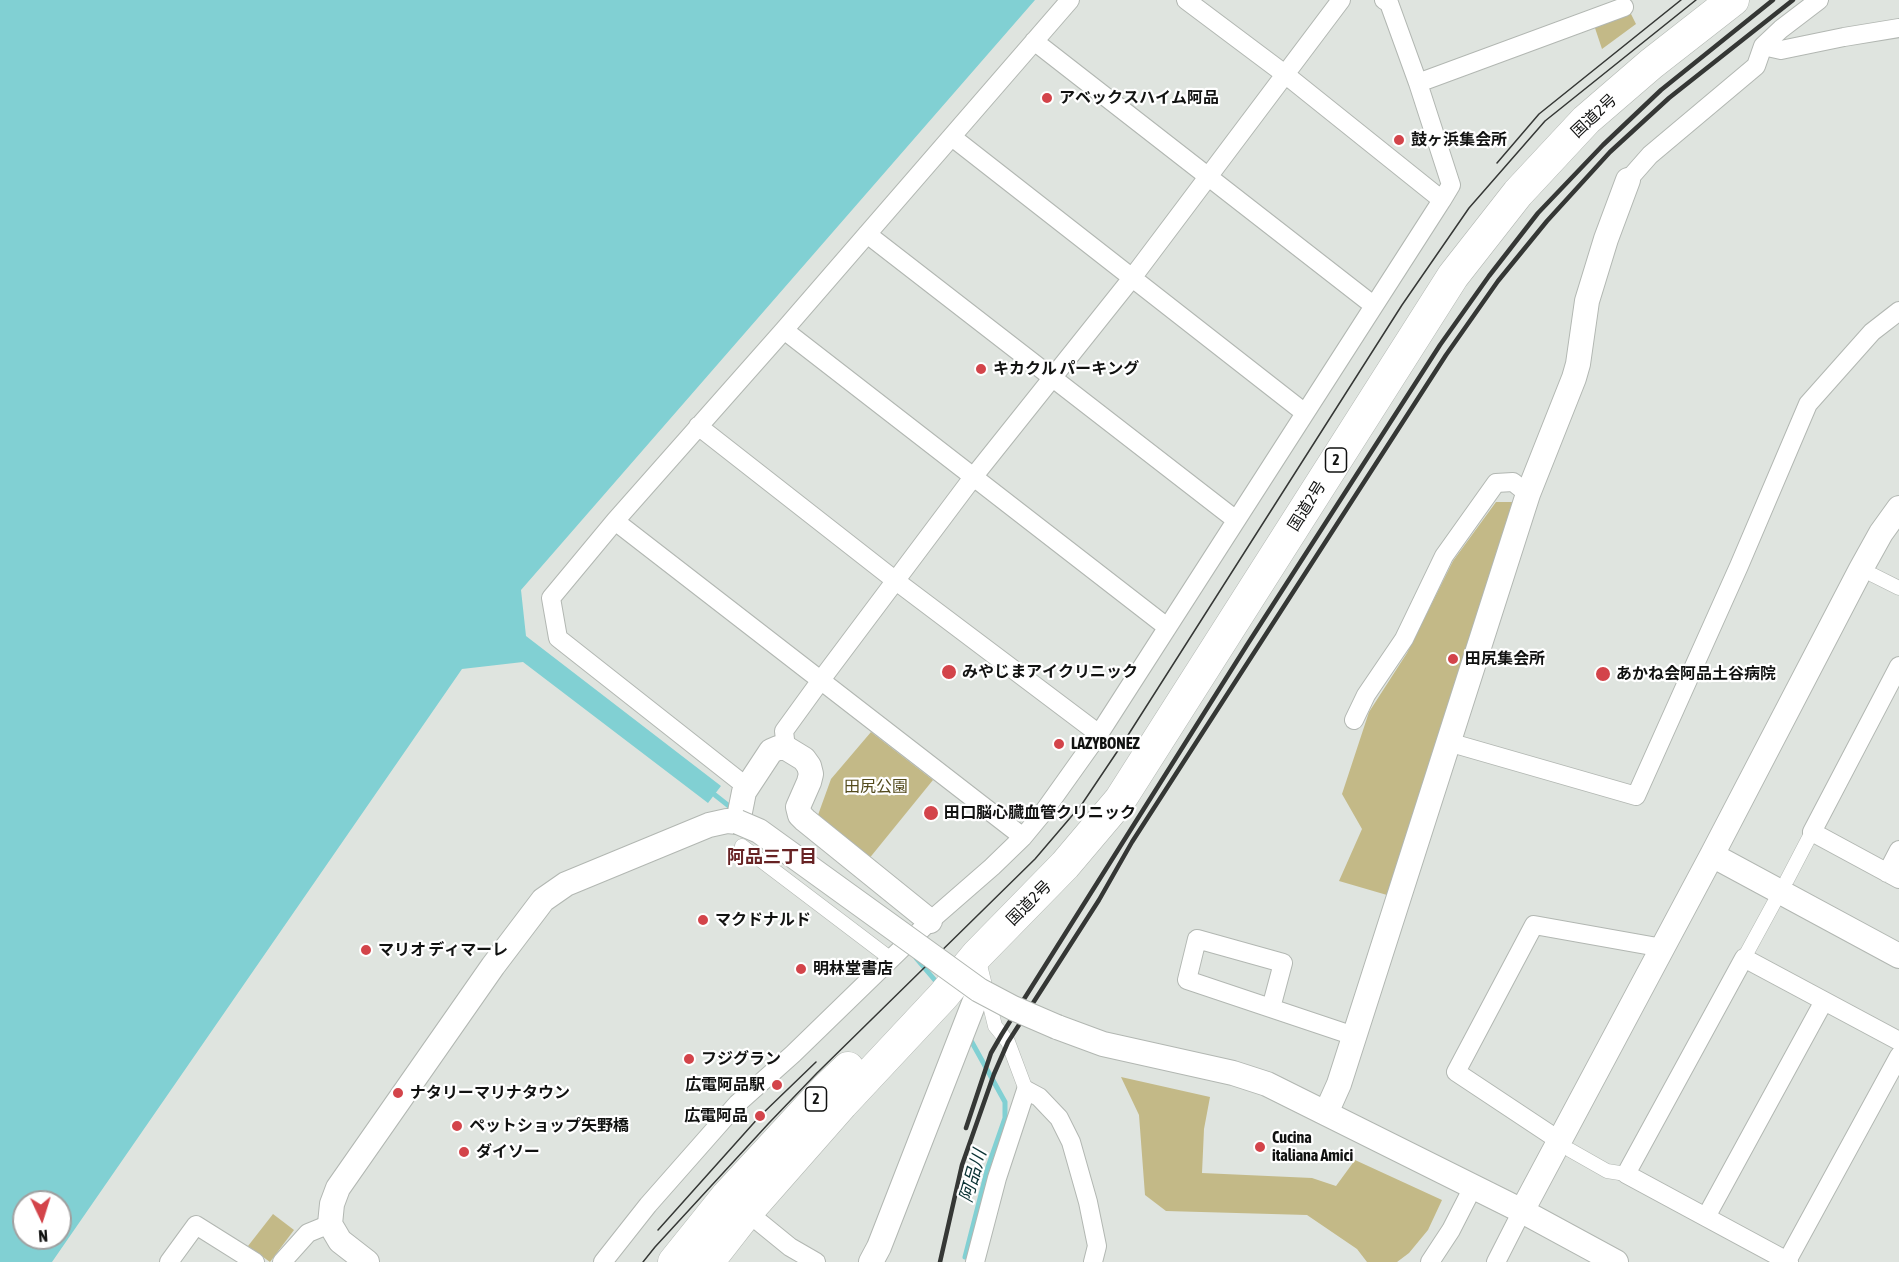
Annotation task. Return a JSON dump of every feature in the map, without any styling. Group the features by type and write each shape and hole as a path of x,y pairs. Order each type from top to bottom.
{"highway":[{"name":"国道2号","path":"708,1262 747,1212 842,1104 943,996 977,955 1065,865 1120,800 1453,276 1518,193 1586,120 1651,64 1732,0"},
{"name":"国道2号","path":"674,1262 727,1196 826,1089 935,988 977,955"}],"street":[{"path":"1070,0 615,521 551,598 558,638 759,831 979,990 1057,1028 1118,1048 1267,1083 1522,1211 1616,1262"},
{"path":"1186,0 1286,75 1442,200"},
{"path":"786,748 784,731 821,680 974,476 1132,278 1341,0"},
{"path":"603,1262 648,1205 737,1104 793,1054 930,921 1023,837 1042,814 1099,734 1442,200 1451,185 1418,83 1389,3 1384,0"},
{"path":"1326,1113 1340,1084 1528,494 1574,378 1587,301 1606,239 1628,180 1650,154 1756,66 1763,46 1781,29 1819,0"},
{"path":"1418,83 1624,8"},
{"path":"1763,46 1781,50 1899,28"},
{"path":"1034,41 1373,305"},
{"path":"952,137 1305,413"},
{"path":"867,234 1236,520"},
{"path":"1448,742 1636,796 1731,585 1808,404 1872,332 1899,311"},
{"path":"784,330 1167,627"},
{"path":"698,426 896,581 1099,734"},
{"path":"1354,720 1366,695 1404,639 1444,556 1496,483 1513,482 1528,494"},
{"path":"1496,1262 1522,1211 1565,1145 1662,948 1861,569 1881,533 1899,508"},
{"path":"615,521 1023,837"},
{"path":"1873,575 1899,588"},
{"path":"1787,879 1899,666"},
{"path":"367,1262 340,1241 330,1224 332,1204 338,1188 543,900 566,884 736,808 771,751 786,748 804,759 809,766 811,774 809,782 798,807 800,815 930,921"},
{"path":"1812,832 1893,876 1899,850"},
{"path":"742,846 891,959"},
{"path":"1712,855 1899,956"},
{"path":"1626,1174 1774,903"},
{"path":"1662,948 1534,925 1456,1072 1607,1172 1626,1174 1788,1262 1899,1056"},
{"path":"1271,1008 1283,963 1197,939 1187,980 1354,1036"},
{"path":"975,1262 997,1178 1026,1090 1008,1042 995,1026 977,955"},
{"path":"1744,958 1899,1041"},
{"path":"860,1262 875,1254 979,990"},
{"path":"1706,1217 1824,1001"},
{"path":"1026,1090 1039,1097 1059,1118 1071,1142 1088,1202 1097,1246 1093,1262"},
{"path":"1430,1262 1451,1230 1473,1187"},
{"path":"747,1212 790,1247 816,1262"},
{"path":"282,1262 308,1233 330,1224"},
{"path":"169,1262 196,1225 255,1262"}],"green space":[{"path":"1630,12 1636,24 1602,49 1594,25"},
{"path":"1496,502 1515,502 1387,895 1339,881 1362,829 1342,794 1369,712 1407,653 1453,561"},
{"name":"田尻公園","path":"871,732 933,780 868,860 818,815 831,779"},
{"path":"1121,1077 1210,1097 1204,1129 1202,1173 1312,1178 1336,1186 1355,1160 1442,1200 1428,1230 1409,1253 1397,1262 1367,1262 1357,1249 1307,1215 1166,1211 1145,1195 1139,1115"},
{"path":"273,1214 294,1230 270,1262 248,1246"}],"water":[{"path":"0,0 1035,0 521,590 526,636 721,786 708,803 523,662 462,669 72,1233 72,1190 12,1190 12,1250 60,1250 52,1262 0,1262"}],"waterway":[{"path":"715,795 734,810"},
{"path":"916,958 939,985"},
{"name":"阿品川","path":"965,1257 988,1167 1005,1118 1005,1102 969,1037"}],"tram line":[{"path":"1497,163 1539,114 1681,0"},
{"path":"643,1262 769,1123 1035,859 1082,804 1402,305 1469,208 1545,121 1696,0"},
{"path":"658,1230 760,1116 816,1062"}],"railway":[{"path":"966,1128 991,1053 1002,1034 1247,645 1440,345 1489,276 1538,213 1603,145 1661,90 1773,0"},
{"path":"940,1262 962,1165 994,1074 1008,1042 1099,900 1132,842 1446,355 1498,281 1547,221 1610,152 1669,98 1793,0"}],"place":[{"name":"アベックスハイム阿品","path":"1047,98"},
{"name":"鼓ヶ浜集会所","path":"1399,140"},
{"name":"キカクル パーキング","path":"981,369"},
{"name":"田尻集会所","path":"1453,659"},
{"name":"みやじまアイクリニック","path":"949,672"},
{"name":"あかね会阿品土谷病院","path":"1603,674"},
{"name":"LAZYBONEZ","path":"1059,744"},
{"name":"田口脳心臓血管クリニック","path":"931,813"},
{"name":"マクドナルド","path":"703,920"},
{"name":"マリオ ディマーレ","path":"366,950"},
{"name":"明林堂書店","path":"801,969"},
{"name":"フジグラン","path":"689,1059"},
{"name":"広電阿品駅","path":"777,1085"},
{"name":"ナタリーマリナタウン","path":"398,1093"},
{"name":"広電阿品","path":"760,1116"},
{"name":"ペットショップ矢野橋","path":"457,1126"},
{"name":"Cucina italiana Amici","path":"1260,1147"},
{"name":"ダイソー","path":"464,1152"}],"district":[{"name":"阿品三丁目","path":"772,857"}]}
